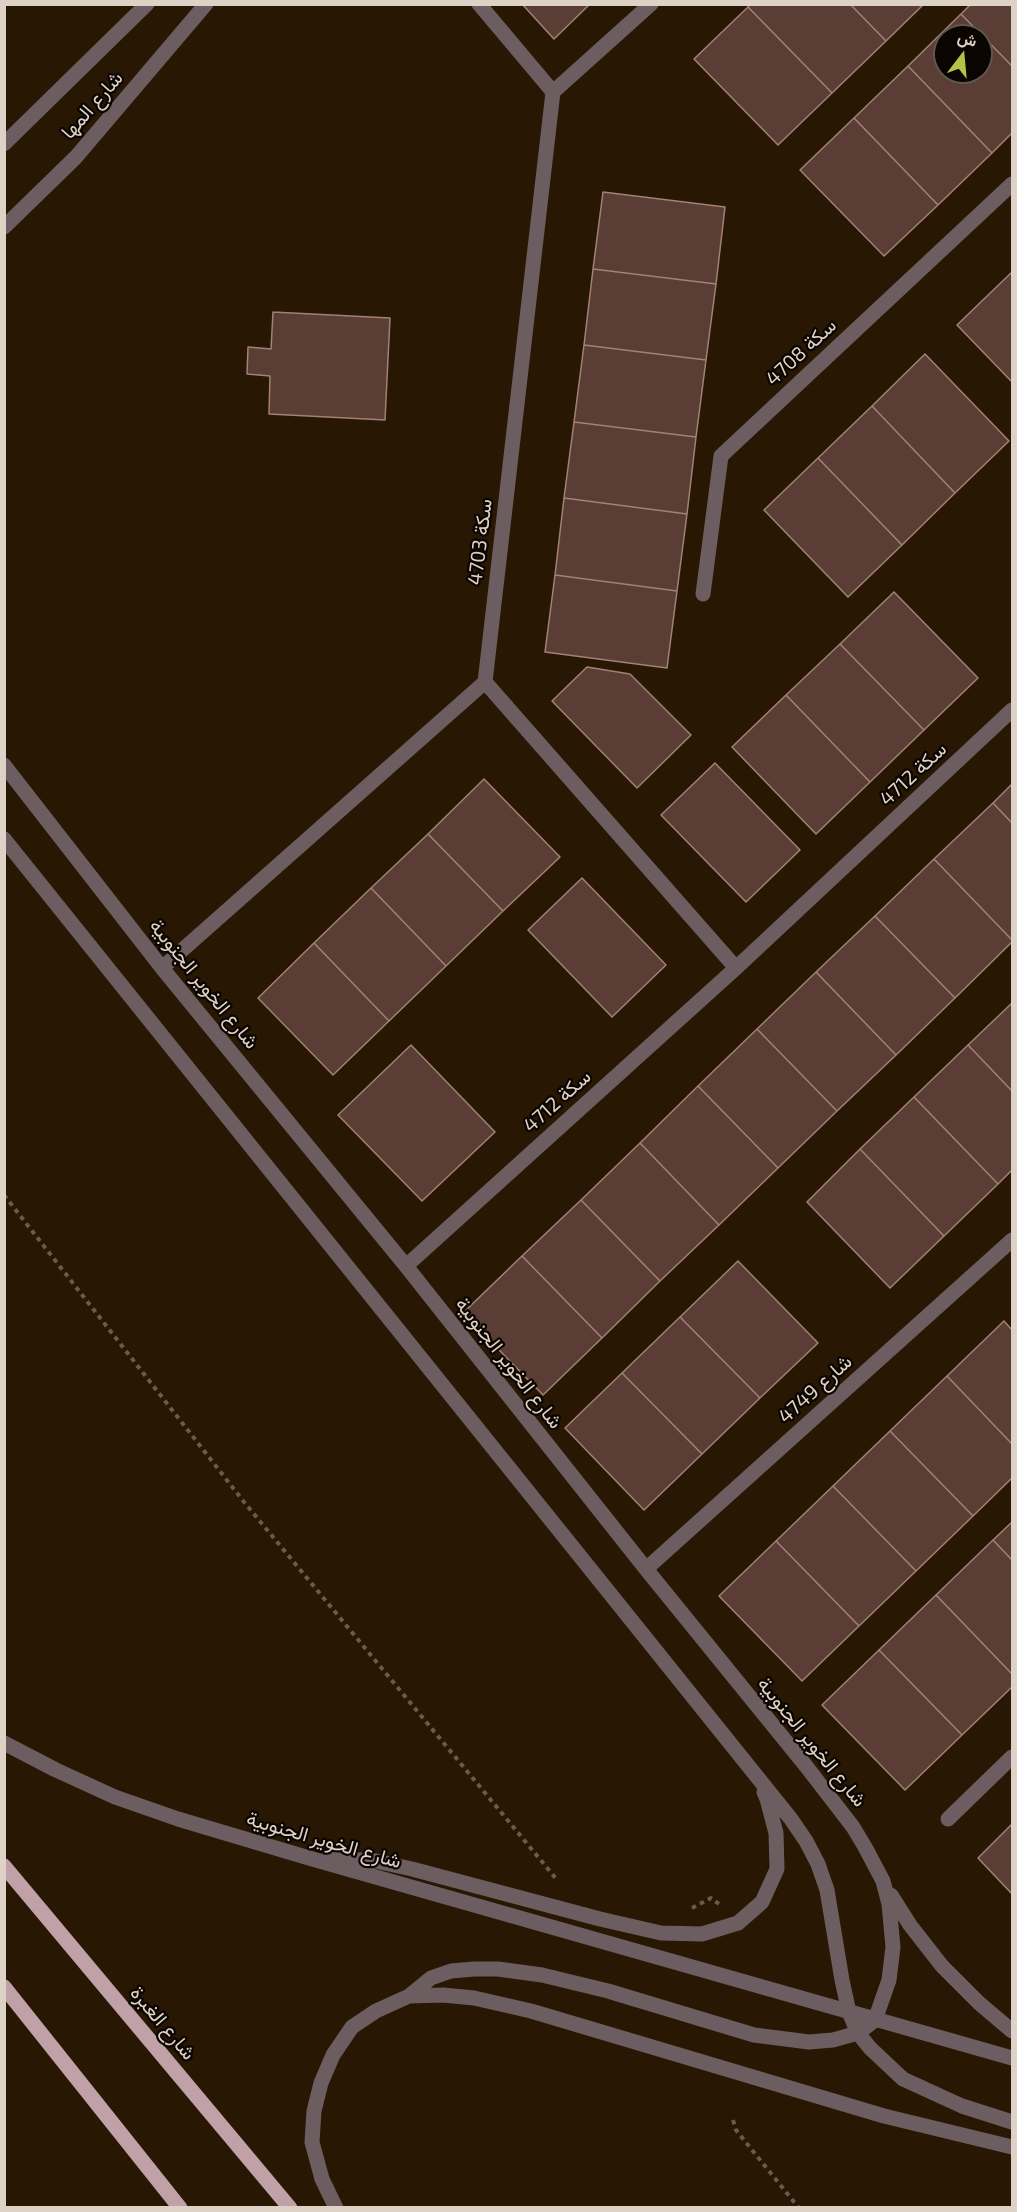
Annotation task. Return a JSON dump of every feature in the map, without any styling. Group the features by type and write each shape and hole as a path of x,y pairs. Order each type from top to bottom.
{"main road":[{"name":"شارع الغبرة","path":"4,1866 290,2208"},
{"path":"4,1987 180,2208"}],"street":[{"name":"شارع المها","path":"4,144 147,4"},
{"name":"شارع المها","path":"4,227 76,157 206,4"},
{"path":"478,4 553,92 651,4"},
{"name":"4703 سكة","path":"485,682 553,92"},
{"name":"سكة 4708","path":"703,594 721,456 1012,184"},
{"path":"162,968 485,682 736,968"},
{"name":"سكة 4712","path":"406,1266 736,968 1012,710"},
{"name":"شارع الخوير الجنوبية","path":"4,765 162,968 406,1266 853,1827 883,1881 891,1914 894,1947 889,1980 875,2020"},
{"path":"4,839 749,1766 806,1841 818,1864 827,1890 849,2012 858,2032 870,2048 903,2079 962,2106 1012,2122"},
{"name":"4749 شارع","path":"646,1569 1009,1250"},
{"name":"شارع الخوير الجنوبية","path":"4,1743 115,1797 178,1819 1012,2058"},
{"path":"948,1819 1012,1757"},
{"path":"309,1858 346,1858 403,1867 661,1933 702,1934 738,1923 762,1902 777,1869 776,1833 767,1799 749,1766"},
{"path":"883,1881 910,1926 942,1966 979,2003 1012,2031"},
{"path":"336,2208 322,2179 312,2142 314,2111 321,2083 333,2055 352,2027 375,2011 409,1996 431,1978 451,1971 498,1970 542,1975 608,1991 754,2036 809,2043 833,2040 858,2032 875,2020"},
{"path":"409,1996 443,1995 474,1998 531,2011 743,2076 884,2116 1012,2147"}],"path":[{"path":"4,1196 244,1502 562,1886"},
{"path":"685,1911 711,1898 738,1923"},
{"path":"733,2120 736,2130 799,2208"}],"building":[{"path":"522,4 590,4 554,39"},
{"path":"750,4 850,4 886,41 832,93 748,7"},
{"path":"850,4 924,4 886,41"},
{"path":"971,4 1012,4 1012,66 993,47 993,24 971,24 961,14"},
{"path":"748,7 832,93 778,145 694,59"},
{"path":"961,14 971,24 951,24"},
{"path":"933,41 933,84 993,84 993,47 1012,66 1012,133 992,153 908,66"},
{"path":"908,66 992,153 938,205 854,118"},
{"path":"854,118 938,205 884,256 800,170"},
{"path":"603,192 725,207 716,284 593,269"},
{"path":"593,269 716,284 706,360 584,345"},
{"path":"1011,273 1012,275 1012,382 957,325"},
{"path":"273,312 390,318 385,420 269,414 270,376 247,374 248,347 271,349"},
{"path":"584,345 706,360 696,437 574,422"},
{"path":"925,354 1009,441 955,493 872,406"},
{"path":"872,406 955,493 902,545 818,458"},
{"path":"574,422 696,437 687,514 564,498"},
{"path":"818,458 902,545 848,597 764,510"},
{"path":"564,498 687,514 677,591 555,575"},
{"path":"555,575 677,591 667,668 545,652"},
{"path":"894,592 978,678 924,730 840,644"},
{"path":"840,644 924,730 870,782 786,695"},
{"path":"587,667 630,674 691,735 637,788 552,701"},
{"path":"786,695 870,782 816,834 732,747"},
{"path":"715,763 800,850 746,902 661,815"},
{"path":"484,779 560,857 503,911 428,834"},
{"path":"1012,784 1012,823 993,803"},
{"path":"993,803 1012,823 1012,940 934,859"},
{"path":"428,834 503,911 446,966 371,888"},
{"path":"934,859 1012,940 955,998 875,916"},
{"path":"582,878 666,965 612,1017 528,930"},
{"path":"371,888 446,966 389,1021 314,943"},
{"path":"875,916 955,998 896,1055 816,972"},
{"path":"314,943 389,1021 333,1075 258,998"},
{"path":"816,972 896,1055 837,1111 757,1029"},
{"path":"1012,1003 1012,1091 968,1045"},
{"path":"757,1029 837,1111 778,1168 698,1086"},
{"path":"411,1045 495,1132 422,1201 338,1115"},
{"path":"968,1045 1012,1091 1012,1170 998,1184 914,1097"},
{"path":"698,1086 778,1168 719,1225 640,1143"},
{"path":"914,1097 998,1184 944,1236 860,1149"},
{"path":"640,1143 719,1225 660,1281 581,1200"},
{"path":"860,1149 944,1236 890,1288 807,1202"},
{"path":"581,1200 660,1281 602,1338 522,1256"},
{"path":"522,1256 602,1338 543,1395 463,1313"},
{"path":"738,1261 818,1343 760,1398 680,1317"},
{"path":"680,1317 760,1398 702,1454 622,1373"},
{"path":"1004,1321 1012,1330 1012,1444 947,1376"},
{"path":"622,1373 702,1454 644,1510 565,1428"},
{"path":"947,1376 1012,1444 1012,1478 973,1516 890,1431"},
{"path":"890,1431 973,1516 916,1571 833,1486"},
{"path":"833,1486 916,1571 859,1626 776,1541"},
{"path":"1012,1522 1012,1560 993,1540"},
{"path":"993,1540 1012,1560 1012,1674 936,1595"},
{"path":"776,1541 859,1626 802,1681 719,1596"},
{"path":"936,1595 1012,1674 1012,1687 962,1735 879,1650"},
{"path":"879,1650 962,1735 905,1790 822,1705"},
{"path":"1012,1824 1012,1894 978,1858"}]}
